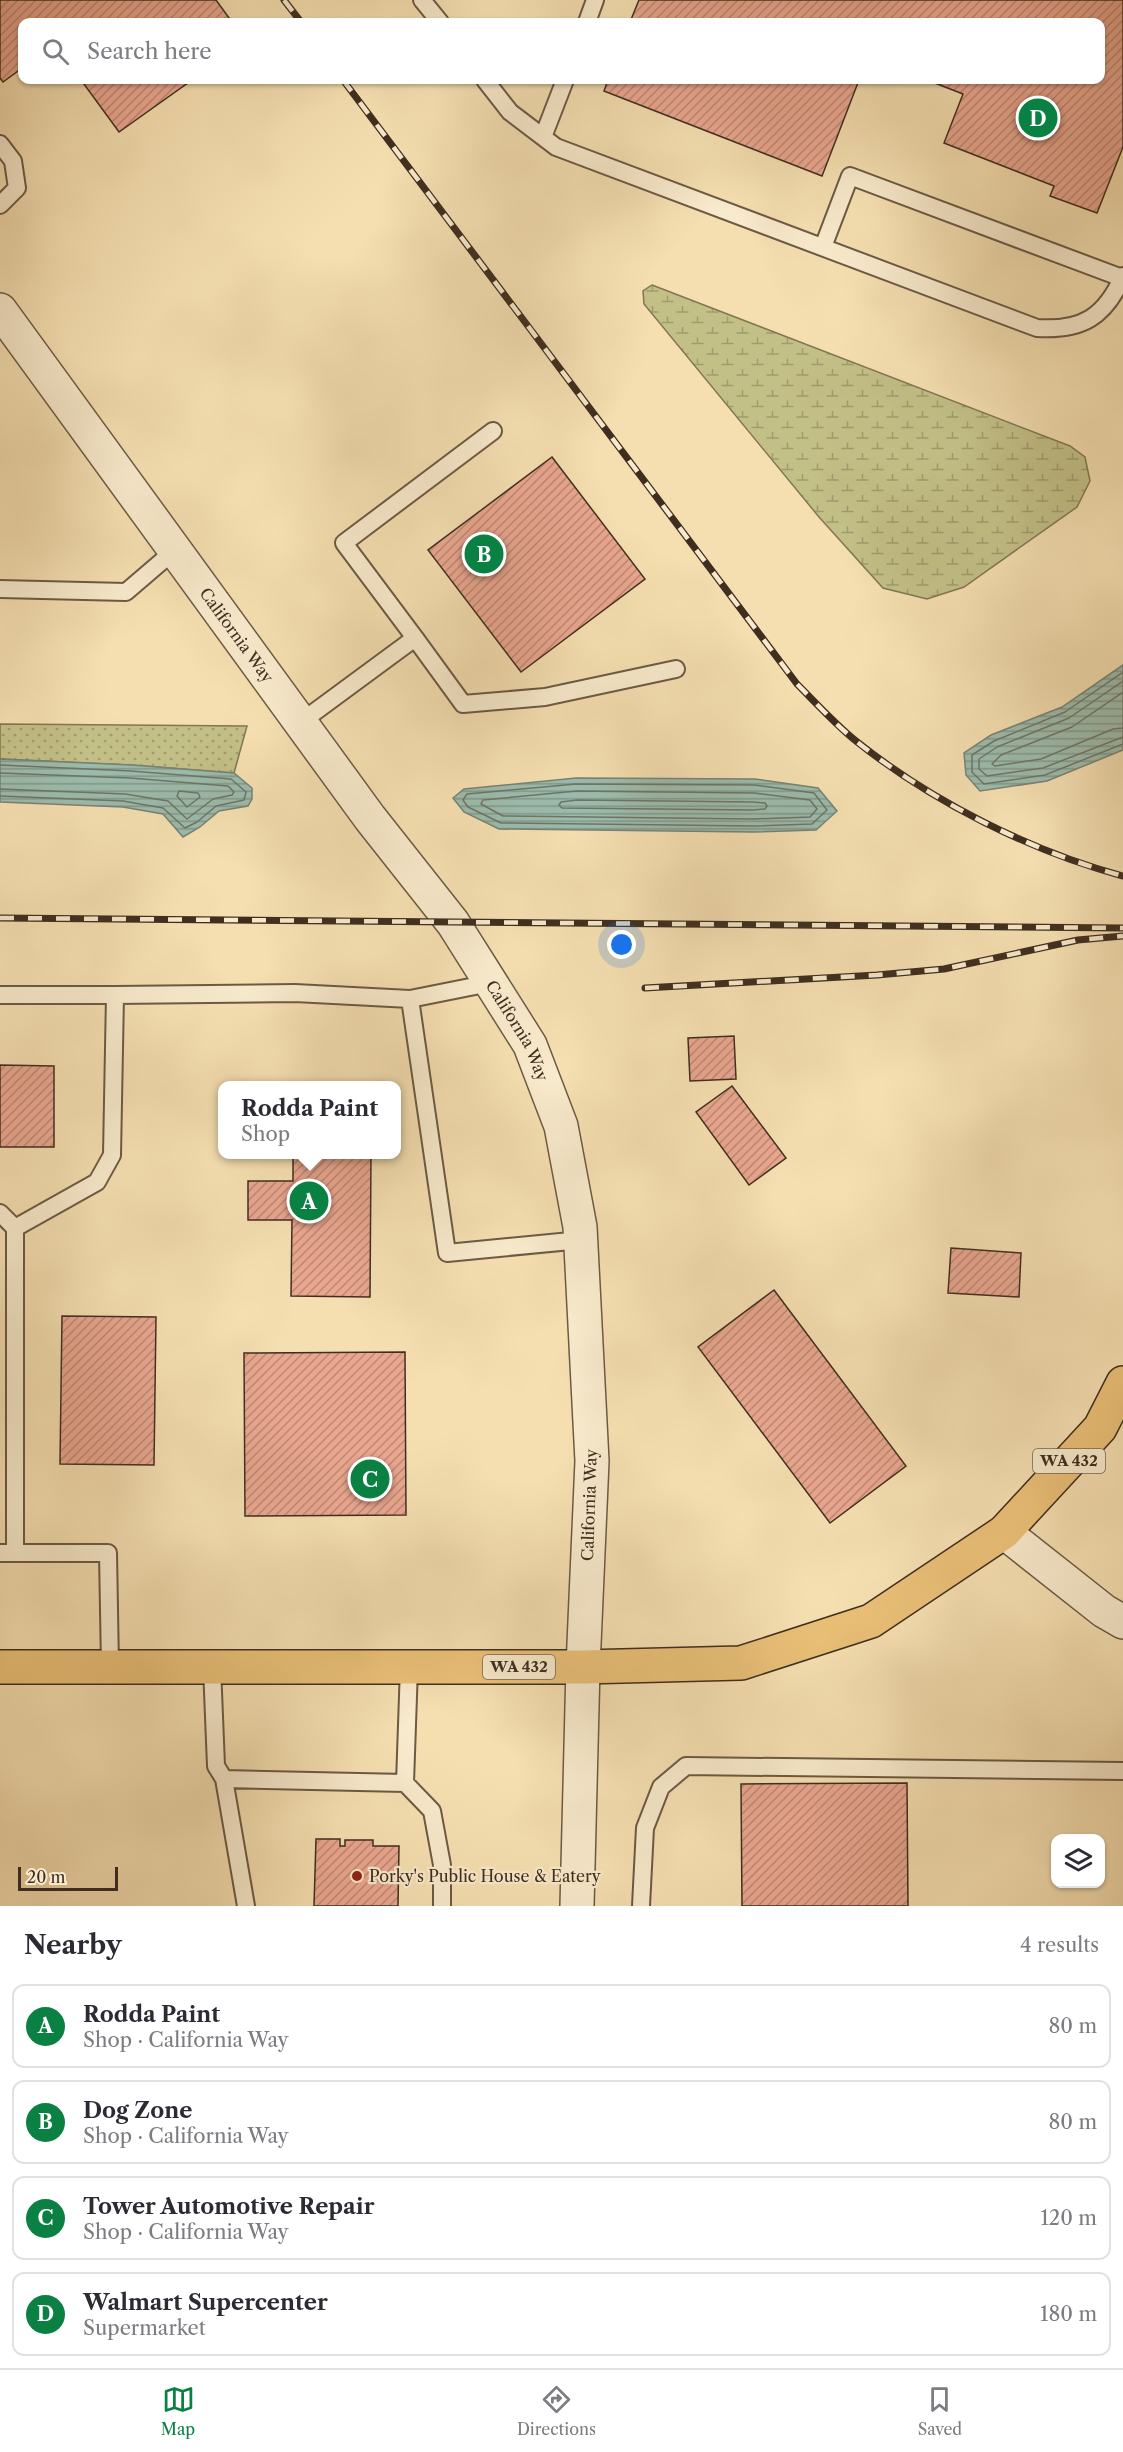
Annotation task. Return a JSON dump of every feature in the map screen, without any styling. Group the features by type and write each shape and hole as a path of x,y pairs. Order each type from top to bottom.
{"highway":[{"name":"WA 432","path":"0,1667 583,1667 741,1663 871,1621 1004,1532 1100,1428 1123,1383"}],"street":[{"name":"California Way","path":"0,310 370,818 453,923 530,1045 561,1126 581,1240 592,1461 583,1667 577,1906"},
{"path":"1004,1532 1104,1611 1123,1622"}],"lane":[{"path":"422,0 437,18"},
{"path":"588,18 595,0"},
{"path":"488,84 510,112 556,147 1037,328 1059,329 1080,325 1099,314 1113,297 1123,277 850,176 823,247"},
{"path":"543,136 563,84"},
{"path":"0,144 13,160 17,188 0,205"},
{"path":"493,431 344,543 463,704 545,697 676,669"},
{"path":"0,589 126,592 175,550"},
{"path":"301,722 415,638"},
{"path":"0,995 295,993 410,999 490,983"},
{"path":"15,1228 97,1182 112,1155 115,995"},
{"path":"410,999 447,1253 581,1240"},
{"path":"0,1213 15,1228 8,1553 108,1553 110,1667"},
{"path":"212,1667 216,1766 224,1779 246,1906"},
{"path":"405,1783 409,1667"},
{"path":"641,1906 645,1828 660,1787 686,1766 1123,1771"},
{"path":"224,1779 405,1783 432,1811 442,1865 442,1906"}],"green space":[{"path":"652,285 1070,446 1085,457 1090,481 1077,507 964,587 927,599 883,588 819,517 644,304 643,291"},
{"path":"0,724 247,726 234,773 131,765 0,759"}],"water":[{"path":"1123,665 1123,750 1047,781 980,791 966,775 964,753 991,735 1062,707"},
{"path":"0,759 131,765 234,773 252,788 252,799 248,806 219,811 200,827 183,837 163,814 123,807 0,802"},
{"path":"576,778 755,779 818,788 837,811 816,830 753,832 499,829 464,812 453,798 464,789"}],"building":[{"path":"0,0 216,0 229,18 18,18 18,71 3,82 0,78"},
{"path":"639,0 1123,0 1123,147 1097,213 1050,196 1054,186 944,143 963,94 937,84 1105,84 1105,18 632,18"},
{"path":"84,84 186,84 119,132"},
{"path":"607,84 857,84 822,176 604,91"},
{"path":"552,457 645,579 521,672 428,550"},
{"path":"734,1036 736,1079 690,1081 688,1038"},
{"path":"0,1065 54,1066 54,1147 0,1147"},
{"path":"732,1086 786,1158 749,1185 696,1112"},
{"path":"293,1159 371,1159 370,1297 291,1296 292,1220 248,1220 248,1181 293,1181"},
{"path":"951,1248 1021,1253 1019,1297 948,1293"},
{"path":"774,1290 906,1466 830,1523 698,1347"},
{"path":"62,1316 156,1317 154,1465 60,1464"},
{"path":"405,1352 406,1515 245,1516 244,1353"},
{"path":"907,1783 908,1906 742,1906 741,1784"},
{"name":"Porky's Public House & Eatery","path":"316,1839 340,1839 340,1846 345,1846 345,1840 373,1840 373,1846 399,1846 398,1906 314,1906"}],"railway":[{"path":"284,0 298,18"},
{"path":"346,84 797,684 833,721 856,741 916,784 983,822 1053,853 1123,876"},
{"path":"0,918 1123,928"},
{"path":"645,988 944,969 1078,940 1123,936"}],"place":[{"name":"Walmart Supercenter","path":"1038,118"},
{"name":"Dog Zone","path":"484,554"},
{"name":"Rodda Paint","path":"309,1201"},
{"name":"Tower Automotive Repair","path":"370,1479"},
{"name":"Porky's Public House & Eatery","path":"357,1876"}]}
